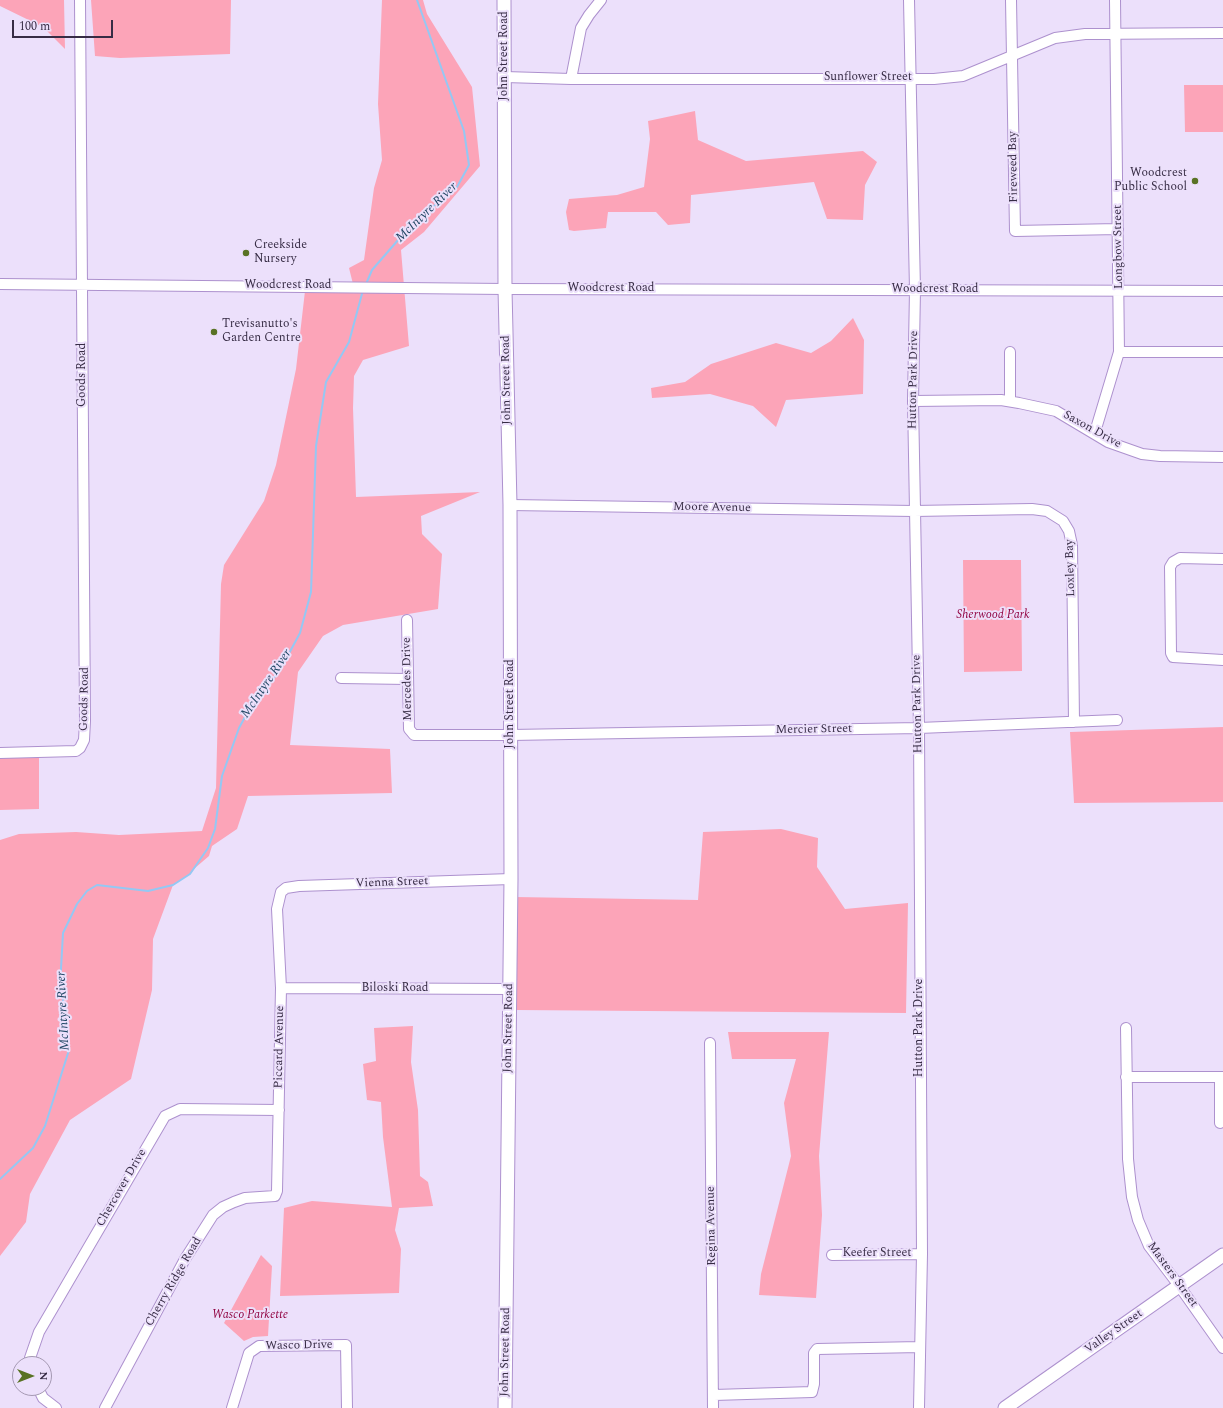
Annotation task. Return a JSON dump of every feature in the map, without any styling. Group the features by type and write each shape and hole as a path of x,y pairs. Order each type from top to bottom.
{"main road":[{"name":"John Street Road","path":"504,0 505,289 510,505 512,879 505,1408"},
{"name":"Valley Street","path":"1005,1408 1180,1287 1223,1255"}],"street":[{"name":"Goods Road","path":"0,753 76,750 80,748 84,740 80,0"},
{"path":"570,79 581,28 601,0"},
{"name":"Hutton Park Drive","path":"909,0 915,290 913,401 918,728 922,1254 919,1408"},
{"name":"Fireweed Bay","path":"1011,0 1011,56 1016,231 1118,229"},
{"name":"Longbow Street","path":"1095,432 1119,352 1115,0"},
{"name":"Sunflower Street","path":"505,77 570,79 934,79 963,76 1055,38 1085,34 1115,33 1223,33"},
{"name":"Woodcrest Road","path":"0,284 355,286 505,289 1223,291"},
{"path":"1010,352 1010,401"},
{"path":"1119,352 1223,352"},
{"name":"Saxon Drive","path":"913,401 1010,401 1056,411 1095,432 1108,442 1142,454 1160,456 1223,457"},
{"name":"Moore Avenue","path":"510,505 914,511"},
{"name":"Loxley Bay","path":"914,511 1032,509 1047,511 1063,521 1069,531 1072,545 1074,722"},
{"path":"1223,558 1177,559 1171,564 1170,575 1171,653 1173,657 1177,659 1223,660"},
{"name":"Mercedes Drive","path":"407,620 409,729 414,735 511,735"},
{"path":"341,678 408,679"},
{"name":"Mercier Street","path":"511,735 918,728 1117,720"},
{"name":"Vienna Street","path":"278,898 286,888 291,887 512,879"},
{"name":"Piccard Avenue","path":"275,1196 278,1191 279,1110 280,988 277,909 278,898"},
{"name":"Biloski Road","path":"280,988 510,989"},
{"name":"Masters Street","path":"1126,1028 1128,1159 1132,1197 1138,1220 1149,1246 1223,1348"},
{"name":"Regina Avenue","path":"710,1043 714,1408"},
{"path":"1126,1077 1222,1077 1220,1123"},
{"name":"Chercover Drive","path":"31,1356 39,1332 165,1116 180,1109 279,1110"},
{"name":"Cherry Ridge Road","path":"105,1408 185,1259 213,1215 223,1207 245,1198 275,1196"},
{"name":"Keefer Street","path":"832,1254 922,1254"},
{"name":"Wasco Drive","path":"232,1408 249,1353 259,1346 346,1345 347,1408"},
{"path":"714,1395 810,1393 814,1389 814,1353 817,1349 920,1347"},
{"path":"42,1396 56,1408"}],"green space":[{"path":"0,0 64,0 65,49 43,27 0,6"},
{"path":"91,0 231,0 230,54 120,58 95,56"},
{"path":"382,0 423,0 427,14 472,87 480,166 424,232 401,250 409,346 363,360 354,376 353,408 356,497 480,492 421,516 422,534 442,554 438,609 343,625 323,636 298,672 290,745 390,749 392,793 248,796 237,829 212,846 209,856 190,874 173,885 153,939 152,990 131,1079 70,1120 30,1194 26,1222 0,1256 0,840 19,834 76,832 119,835 202,831 216,788 221,584 224,565 264,501 276,465 296,369 305,291 355,292 349,268 364,260 374,188 382,160 378,104"},
{"path":"1184,85 1223,85 1223,132 1185,132"},
{"path":"695,111 698,140 746,161 863,151 877,162 865,185 863,220 827,219 814,182 691,195 690,223 668,225 656,212 608,212 606,228 574,231 569,230 566,212 569,199 617,195 644,187 650,139 648,121"},
{"path":"853,318 864,340 863,394 786,400 776,427 753,406 710,394 652,398 651,388 685,382 711,364 776,343 811,353 831,341"},
{"name":"Sherwood Park","path":"963,560 1021,560 1022,671 964,672"},
{"path":"1223,727 1223,802 1074,803 1070,732"},
{"path":"39,757 39,809 0,810 0,758"},
{"path":"781,829 818,838 817,867 845,909 908,903 906,1013 516,1010 515,897 698,900 703,832"},
{"path":"413,1026 411,1062 418,1110 420,1176 428,1182 433,1206 399,1208 395,1230 401,1249 399,1293 280,1296 284,1208 312,1201 392,1207 383,1137 381,1102 367,1100 363,1064 376,1061 374,1028"},
{"path":"728,1032 829,1032 819,1156 822,1215 816,1298 759,1295 761,1274 791,1156 784,1103 796,1059 732,1059"},
{"name":"Wasco Parkette","path":"261,1255 272,1266 268,1336 253,1337 244,1341 224,1323"}],"waterway":[{"name":"McIntyre River","path":"366,284 372,270 412,224 457,187 469,165 464,131 417,0"},
{"name":"McIntyre River","path":"0,1179 33,1148 45,1126 69,1050 66,1014 60,986 63,933 77,904 87,891 97,885 148,891 173,885 190,874 208,848 215,829 222,776 239,728 251,706 280,670 300,633 311,592 316,446 326,382 349,342 363,290"}],"place":[{"name":"Woodcrest Public School","path":"1195,181"},
{"name":"Creekside Nursery","path":"246,253"},
{"name":"Trevisanutto's Garden Centre","path":"214,332"}]}
